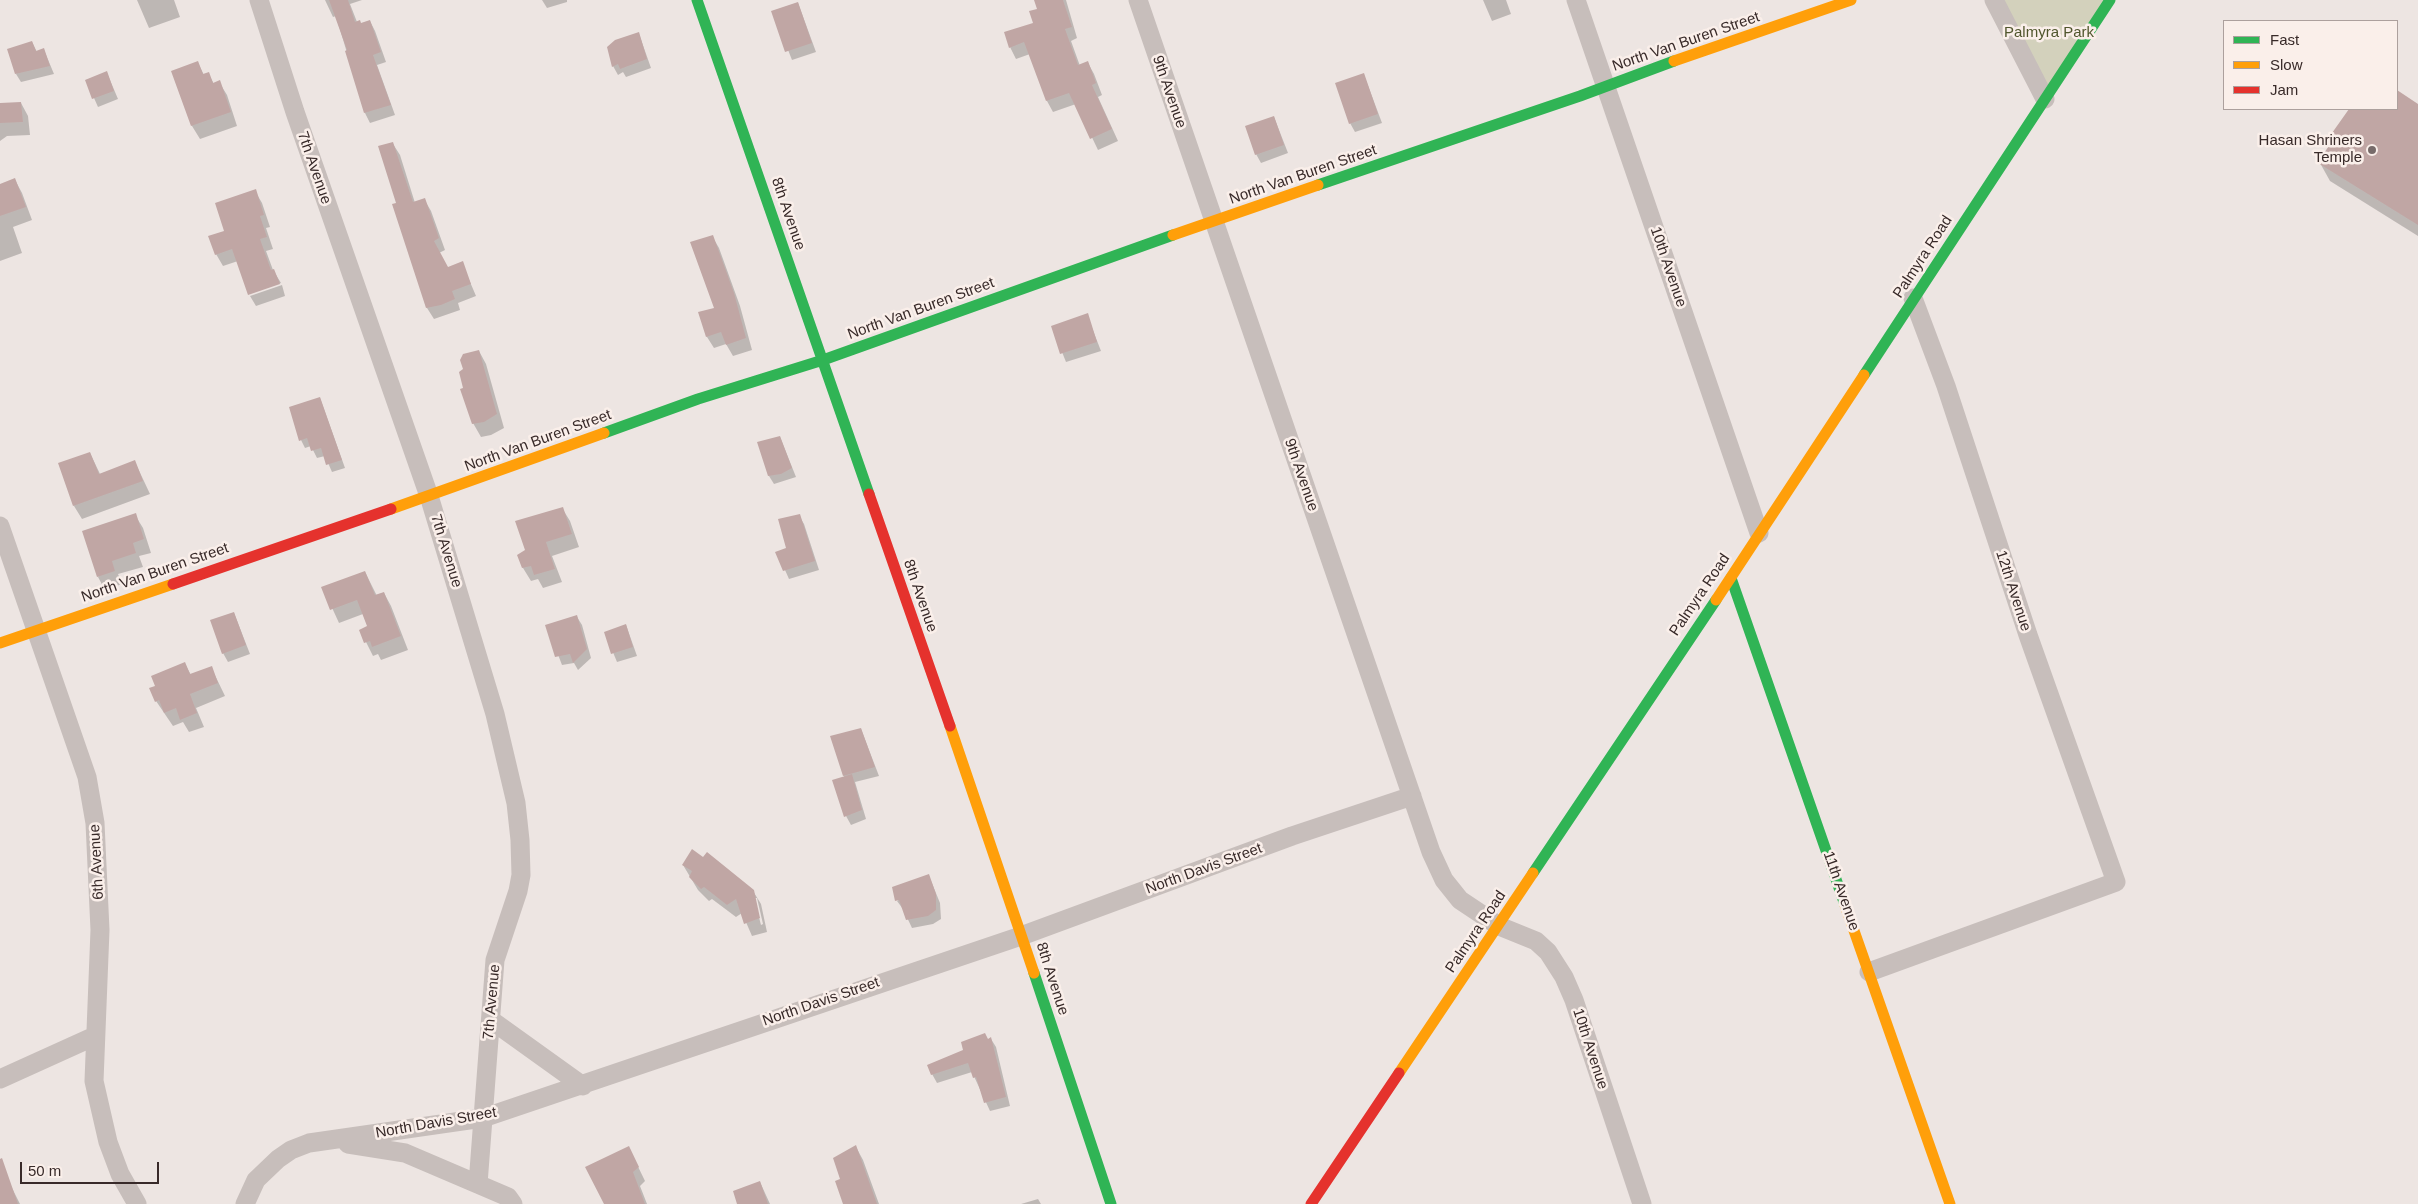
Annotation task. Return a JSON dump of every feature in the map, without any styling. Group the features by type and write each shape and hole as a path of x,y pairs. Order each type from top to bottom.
{"street":[{"name":"7th Avenue","path":"259,0 295,112 429,496 495,714 516,803 520,840 520,875 518,891 496,960 478,1184"},
{"name":"8th Avenue","path":"696,0 823,360 1111,1204"},
{"name":"9th Avenue","path":"1138,0 1412,796 1444,880 1460,900 1499,926"},
{"name":"10th Avenue","path":"1576,0 1759,533"},
{"name":"North Van Buren Street","path":"0,643 429,496 698,400 823,360 1851,0"},
{"path":"1994,0 2045,99"},
{"name":"Palmyra Road","path":"1311,1204 1731,578 2110,0"},
{"name":"12th Avenue","path":"1869,972 2116,882 2028,634 1946,386 1914,298"},
{"name":"6th Avenue","path":"0,526 87,777 95,823 100,930 94,1081 108,1142 120,1174 137,1204"},
{"name":"11th Avenue","path":"1731,578 1950,1204"},
{"name":"North Davis Street","path":"245,1204 256,1180 278,1159 291,1150 308,1143 483,1118 1021,936 1284,839 1412,796"},
{"name":"10th Avenue","path":"1499,926 1536,941 1548,952 1564,977 1574,1000 1642,1204"},
{"path":"491,1020 582,1086"},
{"path":"0,1079 95,1036"},
{"path":"327,1141 405,1152 508,1197 514,1204"}],"green space":[{"name":"Palmyra Park","path":"1997,0 2110,0 2047,96"}],"building":[{"path":"329,0 348,0 355,22 360,20 361,23 370,20 381,52 373,55 391,105 364,113 345,51 347,50"},
{"path":"1034,0 1063,0 1072,27 1065,29 1078,65 1088,61 1096,83 1092,85 1112,129 1090,139 1069,93 1046,101 1024,42 1009,48 1004,32 1033,23 1029,11 1037,9"},
{"path":"798,2 812,43 785,52 771,11"},
{"path":"639,32 647,59 620,69 618,64 612,67 607,47 615,40"},
{"path":"32,41 36,51 44,48 50,66 15,74 7,49"},
{"path":"198,61 203,74 209,72 213,83 220,80 231,112 191,126 171,71"},
{"path":"107,71 114,91 92,99 85,80"},
{"path":"1364,73 1378,114 1349,124 1335,83"},
{"name":"Hasan Shriners Temple","path":"2398,91 2418,104 2418,225 2318,163 2335,136 2332,133 2348,110 2398,110"},
{"path":"21,102 23,122 0,123 0,103"},
{"path":"1274,116 1284,145 1255,155 1245,126"},
{"path":"393,142 413,202 425,198 439,238 434,241 448,267 463,261 471,284 452,291 455,299 441,305 426,308 392,204 396,203 378,146"},
{"path":"15,178 26,207 0,216 0,184"},
{"path":"256,189 264,215 260,216 267,237 260,239 271,270 274,269 280,284 248,295 232,249 215,255 208,236 224,231 215,203"},
{"path":"713,235 734,293 746,338 726,345 721,332 706,337 698,312 714,308 690,242"},
{"path":"1088,313 1097,342 1060,354 1051,326"},
{"path":"479,350 497,414 484,422 472,424 460,389 463,388 459,372 463,369 460,360 463,354"},
{"path":"320,397 342,460 326,465 321,448 311,451 307,438 299,441 289,407"},
{"path":"780,436 792,468 781,474 768,476 757,442"},
{"path":"90,452 99,474 135,460 143,481 73,506 58,463"},
{"path":"563,507 572,534 546,542 555,569 534,575 531,566 522,568 517,555 525,550 515,521"},
{"path":"136,513 144,539 133,543 136,553 112,561 115,571 97,577 82,531"},
{"path":"800,514 815,561 783,571 775,552 786,548 778,519"},
{"path":"365,571 375,595 384,592 401,636 372,647 370,641 364,643 359,630 367,626 357,600 330,610 321,587"},
{"path":"234,612 246,645 222,654 210,620"},
{"path":"577,615 587,649 573,663 570,654 555,657 545,625"},
{"path":"626,624 633,647 611,654 604,632"},
{"path":"185,662 190,674 212,666 218,683 190,694 197,713 180,720 176,708 164,713 159,700 155,702 149,688 155,686 151,676"},
{"path":"861,728 875,767 843,776 830,736"},
{"path":"852,774 862,810 844,817 832,780"},
{"path":"692,849 703,857 707,852 754,890 760,918 744,924 736,899 727,905 704,887 701,889 689,877 692,871 682,865"},
{"path":"929,874 936,894 936,910 928,916 906,920 899,900 895,901 892,887"},
{"path":"985,1033 988,1039 991,1037 1006,1097 984,1103 976,1077 973,1078 968,1063 931,1075 927,1065 963,1050 961,1042"},
{"path":"856,1145 877,1204 843,1204 835,1181 840,1179 833,1158"},
{"path":"629,1146 639,1167 633,1172 645,1204 604,1204 585,1167"},
{"path":"2,1158 18,1204 0,1204 0,1159"},
{"path":"760,1181 768,1204 737,1204 733,1191"}],"traffic: fast":[{"path":"697,0 869,494"},
{"path":"1864,375 2110,0"},
{"path":"1318,185 1580,96 1674,61"},
{"path":"604,433 698,399 823,360 1173,235"},
{"path":"1731,578 1845,905"},
{"path":"1533,873 1716,600"},
{"path":"1034,973 1111,1204"}],"traffic: slow":[{"path":"1674,61 1851,0"},
{"path":"1173,235 1318,185"},
{"path":"1716,600 1864,375"},
{"path":"391,509 604,433"},
{"path":"0,643 173,584"},
{"path":"950,726 1034,973"},
{"path":"1399,1073 1533,873"},
{"path":"1845,905 1950,1204"}],"traffic: jam":[{"path":"869,494 950,726"},
{"path":"173,584 391,509"},
{"path":"1311,1204 1399,1073"}],"place":[{"name":"Hasan Shriners Temple","path":"2372,150"}]}
